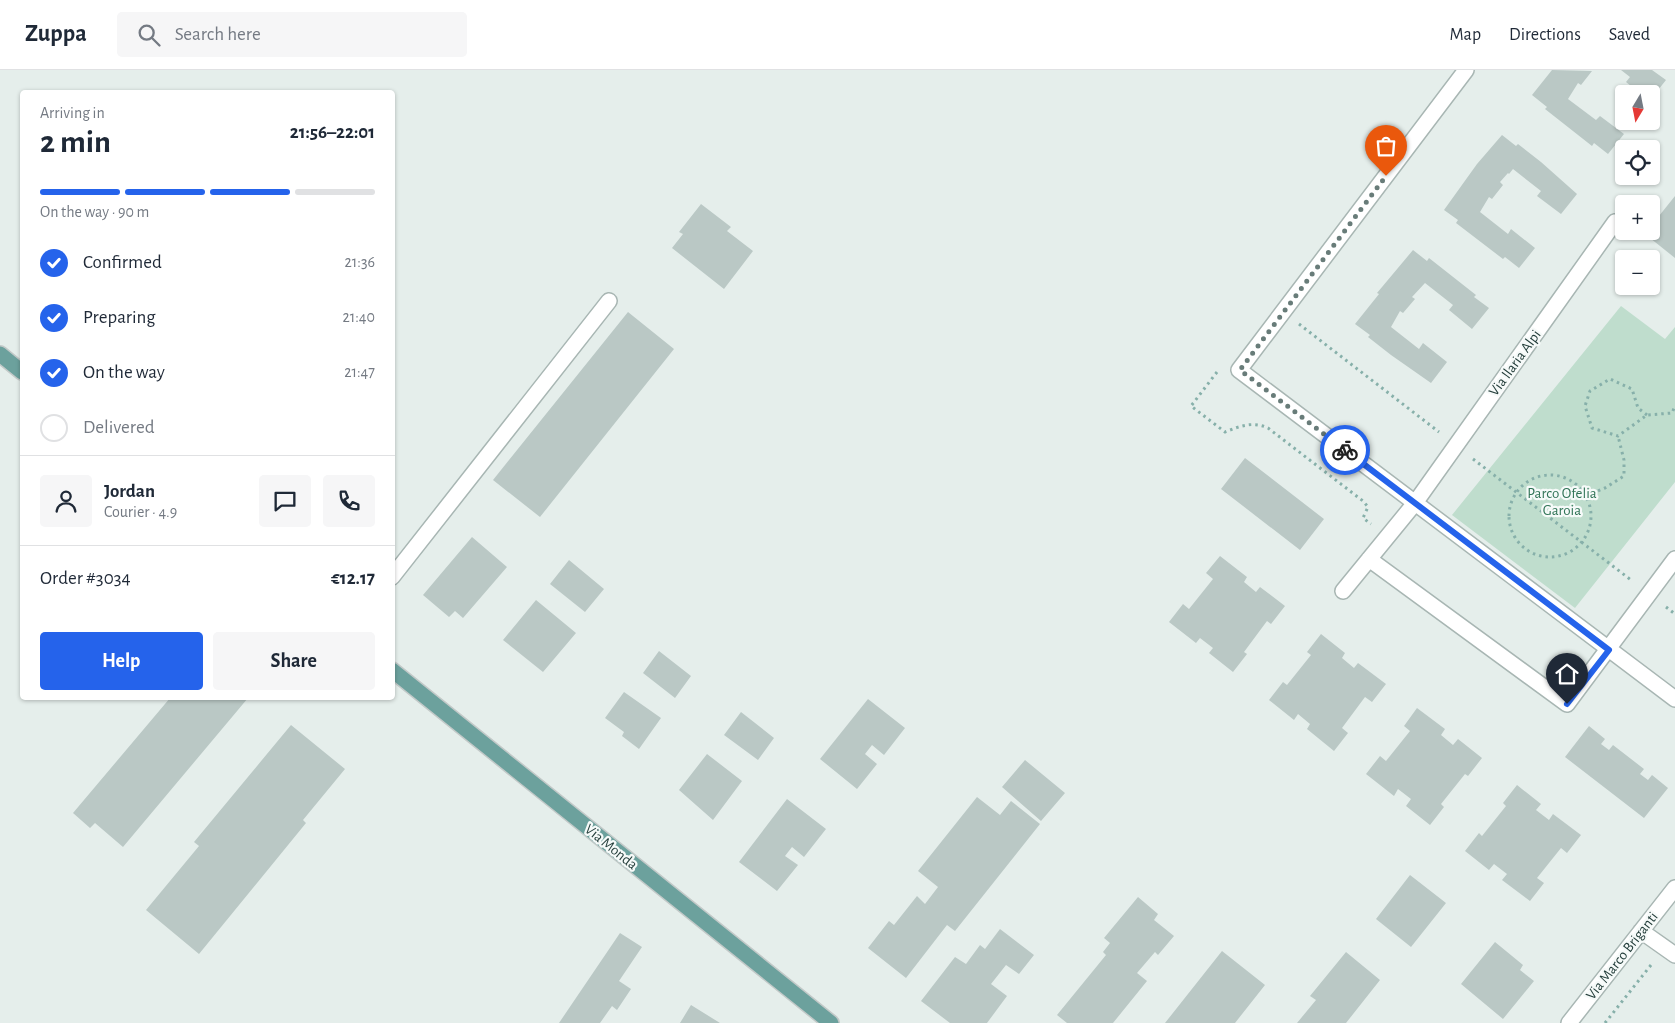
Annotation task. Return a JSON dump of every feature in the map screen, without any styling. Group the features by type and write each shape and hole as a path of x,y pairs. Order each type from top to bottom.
{"main road":[{"path":"0,354 20,370"},
{"name":"Via Monda","path":"395,672 822,1020"}],"street":[{"path":"1466,70 1240,370 1675,699"},
{"name":"Via Ilaria Alpi","path":"1343,591 1415,503 1615,222"},
{"path":"395,573 609,301"},
{"path":"1369,559 1567,704 1675,559"},
{"name":"Via Marco Briganti","path":"1569,1023 1675,888"},
{"path":"1641,931 1670,952"}],"path":[{"path":"1304,328 1675,614"},
{"path":"1219,369 1191,406 1225,432 1248,424 1260,424 1268,428 1363,501 1368,507 1363,518 1388,536"},
{"path":"1618,436 1592,428 1585,406 1590,391 1610,379 1632,389 1638,408 1647,414"},
{"path":"1618,436 1647,414 1672,412 1675,406"},
{"path":"1586,496 1605,488 1624,476 1624,460 1618,436"},
{"path":"1553,475 1566,478 1578,485 1586,496 1591,509 1592,522 1587,536 1567,554 1554,558 1540,557 1528,552 1517,542 1511,530 1508,517 1511,503 1517,492 1527,482 1539,476 1553,475"},
{"path":"1605,1023 1670,952"}],"green space":[{"name":"Parco Ofelia Garoia","path":"1621,306 1665,339 1675,327 1675,482 1575,608 1452,515"}],"building":[{"path":"1552,70 1592,71 1581,85 1578,83 1568,99 1596,120 1600,116 1615,127 1615,130 1624,134 1619,140 1615,140 1615,145 1608,154 1594,143 1592,146 1545,109 1547,107 1532,95"},
{"path":"1621,70 1652,70 1666,80 1660,88 1660,85 1630,85 1626,82 1630,77"},
{"path":"1502,135 1516,146 1518,144 1541,162 1577,194 1561,214 1537,196 1541,191 1513,169 1500,182 1503,185 1492,199 1489,197 1480,212 1508,234 1511,229 1535,248 1519,268 1505,257 1503,259 1456,223 1458,220 1444,210 1477,164"},
{"path":"1675,196 1675,258 1652,240 1660,240 1660,215"},
{"path":"701,204 731,227 727,231 753,251 724,289 672,248 683,234 679,232"},
{"path":"1413,250 1427,261 1429,258 1476,295 1474,297 1489,308 1472,329 1449,310 1453,305 1425,283 1412,297 1415,299 1403,313 1400,311 1391,327 1419,349 1423,343 1447,362 1431,383 1391,355 1355,324 1379,294 1377,293"},
{"path":"628,312 674,349 540,517 493,480"},
{"path":"1245,458 1324,519 1300,550 1221,489"},
{"path":"472,537 507,567 463,618 455,611 449,617 423,595"},
{"path":"1220,556 1247,577 1244,582 1256,592 1260,587 1285,606 1271,624 1267,621 1244,652 1247,654 1233,672 1209,653 1213,648 1200,638 1196,643 1169,622 1183,604 1189,609 1213,579 1206,573"},
{"path":"569,560 604,589 585,612 550,584"},
{"path":"536,600 576,633 543,672 503,640"},
{"path":"1321,634 1345,653 1342,658 1354,668 1358,663 1386,684 1372,702 1365,697 1342,728 1348,733 1334,751 1307,729 1310,724 1298,714 1294,720 1269,700 1283,682 1287,685 1311,655 1307,652"},
{"path":"659,651 691,676 675,698 643,673"},
{"path":"624,692 661,718 639,749 622,736 624,732 605,718"},
{"path":"868,699 905,728 884,755 872,745 865,754 877,764 857,789 820,759"},
{"path":"168,700 246,700 123,847 95,823 90,828 73,813"},
{"path":"1417,708 1445,729 1441,735 1453,745 1458,739 1482,758 1468,776 1465,774 1441,804 1444,807 1430,825 1406,806 1411,799 1398,789 1394,796 1366,774 1380,756 1386,761 1410,731 1404,726"},
{"path":"741,712 774,738 758,760 724,735"},
{"path":"291,725 345,769 303,820 306,823 199,954 146,910 199,846 194,842"},
{"path":"1589,726 1605,739 1601,744 1609,750 1613,745 1644,769 1640,774 1648,780 1652,775 1668,788 1644,818 1565,757"},
{"path":"707,754 742,781 713,820 679,790"},
{"path":"1025,760 1065,793 1041,821 1002,787"},
{"path":"1517,785 1541,804 1536,810 1549,820 1553,814 1581,835 1567,853 1561,848 1537,878 1544,883 1530,901 1502,880 1507,874 1494,864 1489,870 1465,851 1479,833 1482,836 1506,806 1503,803"},
{"path":"977,797 1000,815 1011,801 1040,824 955,931 947,925 906,978 868,948 889,921 894,925 917,896 925,904 938,887 918,871"},
{"path":"787,799 826,829 804,857 792,847 785,856 798,865 777,891 739,862"},
{"path":"1410,875 1446,903 1411,947 1376,919"},
{"path":"1138,897 1158,914 1154,920 1174,936 1158,955 1155,952 1137,973 1147,981 1113,1023 1067,1023 1057,1015 1106,955 1103,952 1110,943 1104,938"},
{"path":"1000,929 1034,955 1019,974 1006,965 991,984 1007,996 987,1023 950,1023 921,1001 955,957 966,964 980,945 985,949"},
{"path":"620,933 642,947 619,981 631,989 617,1010 612,1006 600,1023 559,1023"},
{"path":"1495,942 1523,965 1520,970 1534,981 1503,1019 1461,984"},
{"path":"1222,951 1265,985 1235,1023 1165,1023"},
{"path":"1346,952 1380,980 1346,1023 1297,1023 1316,1000 1310,996"},
{"path":"691,1005 720,1023 680,1023"}],"way so far":[{"path":"1345,450 1240,370 1386,176"}],"route":[{"path":"1345,450 1609,650 1567,704"}]}
